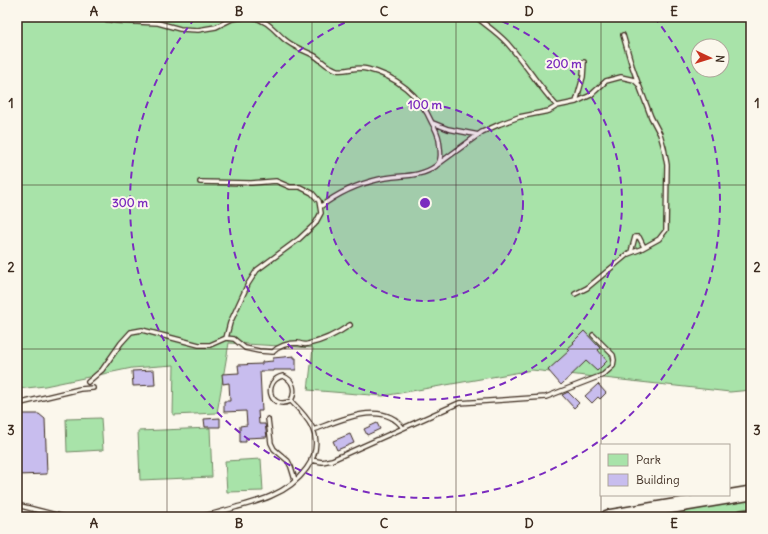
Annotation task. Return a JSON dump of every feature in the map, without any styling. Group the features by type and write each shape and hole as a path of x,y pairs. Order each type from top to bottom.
{"highway":[{"path":"608,517 751,493"},
{"path":"742,517 751,516"}],"lane":[{"path":"90,17 117,21 158,23 180,29 198,30 216,27 232,19 245,17"},
{"path":"252,17 258,18 272,27 296,48 314,55 324,63 337,70 366,68 395,79 413,93 429,116 439,136 440,157 437,165"},
{"path":"476,17 505,42 557,106"},
{"path":"575,294 587,288 608,269 631,252 659,239 666,230 667,165 660,134 651,117 639,85 623,35"},
{"path":"576,102 583,77 584,62"},
{"path":"320,207 335,196 352,188 381,179 422,174 479,135 520,117 549,112 557,106 576,102 592,95 606,81 621,77 634,80 639,85"},
{"path":"433,123 448,129 479,135"},
{"path":"200,182 251,183 276,181 290,187 300,187 312,193 319,201 321,213 315,224 299,239 257,270 248,284 230,323 226,338"},
{"path":"631,252 635,237 639,237 644,247"},
{"path":"88,382 102,370 121,343 131,332 142,330 154,332 183,342 199,345 210,345 226,338 234,339 246,348 273,352 277,348 288,343 307,344 324,339 338,333 350,325"},
{"path":"311,460 322,462 332,460 459,403 546,397 603,375 613,366 613,355 593,335"},
{"path":"282,376 288,378 292,383 293,396 291,401 281,404 272,398 270,390 272,382 276,378 282,376"},
{"path":"17,404 80,389 93,388"},
{"path":"198,517 272,496 282,490 306,470 311,460 315,441 313,430 307,419 291,401"},
{"path":"313,430 358,415 372,413 392,417 398,421 403,428"},
{"path":"268,419 270,443 274,449 288,461 295,480"},
{"path":"17,505 64,517"}],"green space":[{"path":"17,17 751,17 751,390 730,392 532,370 383,396 308,390 313,348 229,343 217,413 173,415 174,365 132,368 45,386 17,389"},
{"path":"101,418 103,450 67,452 66,419"},
{"path":"210,428 212,477 140,480 138,431"},
{"path":"261,459 263,491 227,492 225,461"},
{"path":"751,500 751,509 705,517 651,517"}],"building":[{"path":"584,331 600,348 598,350 607,361 597,371 586,361 561,385 548,370 570,350 568,348"},
{"path":"294,356 294,358 296,358 296,370 260,371 262,411 258,411 259,424 265,424 267,437 246,438 246,442 240,442 240,426 247,425 246,411 224,412 224,401 230,401 229,383 223,384 222,374 239,373 238,365 262,364 262,362 273,361 273,358"},
{"path":"154,370 155,385 133,386 132,371"},
{"path":"598,384 606,393 600,399 598,397 592,403 585,396"},
{"path":"568,392 579,403 574,408 562,395"},
{"path":"17,414 39,414 45,419 47,474 17,475"},
{"path":"220,418 220,427 205,427 204,419"},
{"path":"377,423 380,429 367,435 364,429"},
{"path":"350,434 354,443 337,450 333,441"}]}
